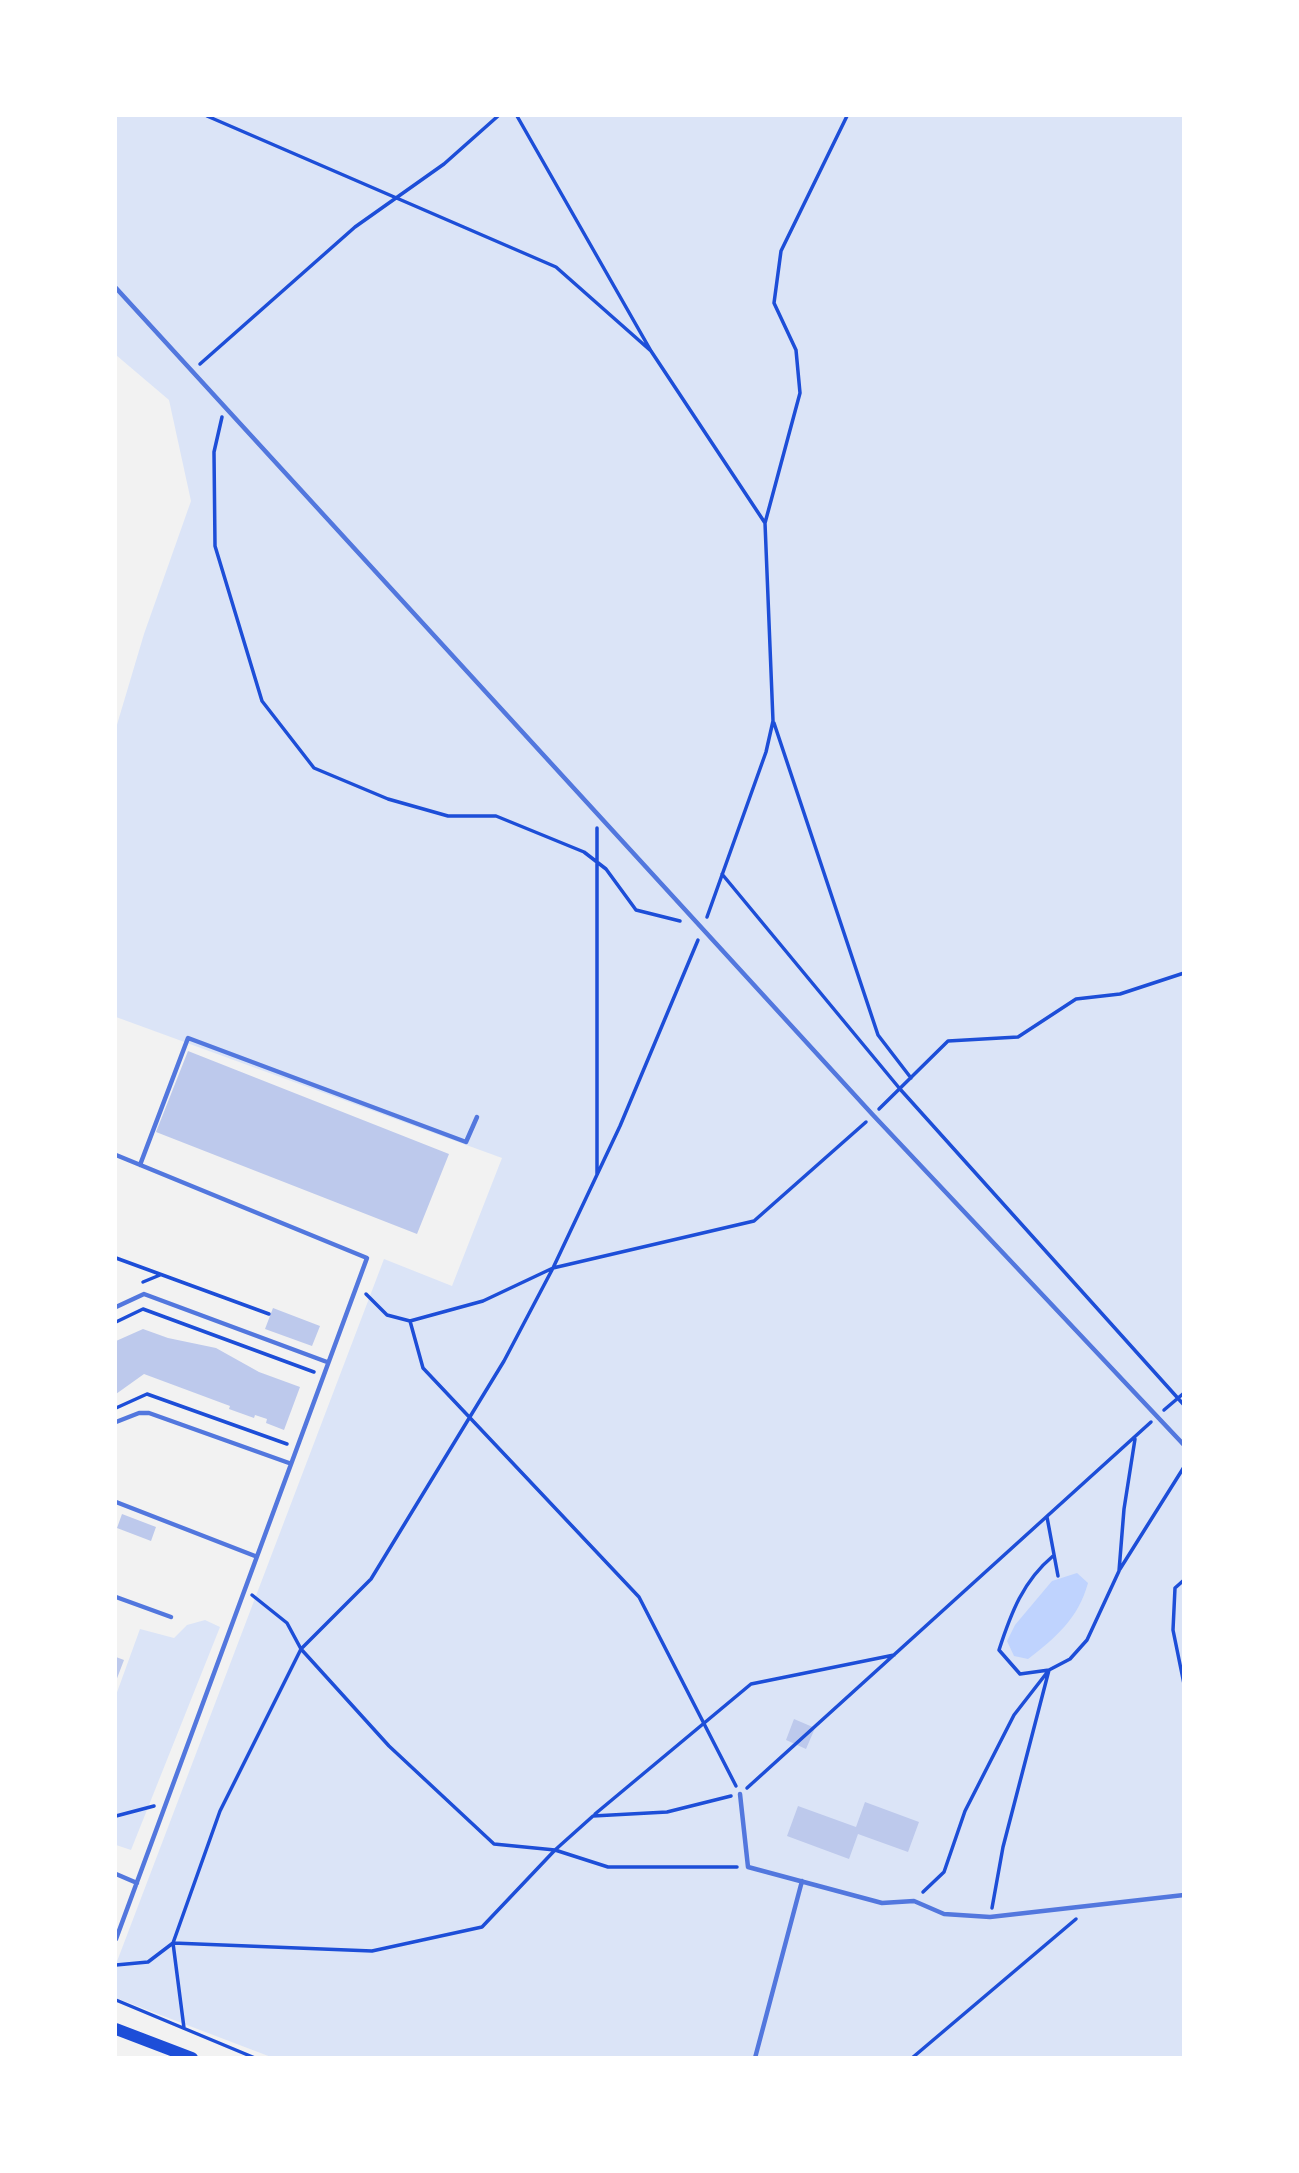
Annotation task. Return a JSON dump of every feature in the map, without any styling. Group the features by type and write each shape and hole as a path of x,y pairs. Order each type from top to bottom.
{"main road":[{"path":"116,2029 192,2057"}],"lane":[{"path":"116,288 704,927 873,1115 1184,1445"},
{"path":"140,1165 188,1038 466,1142 477,1116"},
{"path":"116,1156 367,1258 289,1463 116,1939"},
{"path":"116,1307 144,1294 327,1362"},
{"path":"116,1422 139,1413 149,1413 289,1463"},
{"path":"116,1502 256,1556"},
{"path":"116,1597 171,1617"},
{"path":"740,1794 748,1867 882,1903 914,1901 944,1914 990,1917 1184,1895"},
{"path":"116,1874 137,1883"},
{"path":"755,2057 803,1881"}],"path":[{"path":"207,116 399,196 556,267 651,351"},
{"path":"191,372 355,228 444,164 498,116"},
{"path":"517,116 651,351 765,523"},
{"path":"184,2028 173,1943 220,1811 301,1648 371,1579 503,1361 553,1268 597,1176 704,927 766,752 773,721 765,523 800,393 796,350 774,303 781,251 847,116"},
{"path":"224,408 215,452 215,546 262,701 314,768 388,799 448,816 496,816 584,852 606,869 636,910 704,927"},
{"path":"773,721 877,1035 911,1078"},
{"path":"597,1176 598,813"},
{"path":"722,874 900,1088 1184,1405"},
{"path":"356,1285 387,1315 410,1321 483,1301 553,1268 754,1221 873,1115 947,1041 1018,1037 1076,999 1119,994 1184,973"},
{"path":"116,1258 269,1314"},
{"path":"116,1322 143,1309 322,1375"},
{"path":"410,1321 423,1368 639,1597 740,1794"},
{"path":"593,1816 667,1812 740,1794 1184,1393"},
{"path":"116,1408 147,1394 295,1447"},
{"path":"1119,1571 1124,1509 1136,1437"},
{"path":"1053,1556 1034,1573 1016,1603 999,1650 1020,1674 1049,1670 1070,1659 1087,1640 1119,1571 1184,1467"},
{"path":"1047,1517 1058,1576"},
{"path":"1184,1580 1175,1588 1173,1630 1184,1684"},
{"path":"244,1588 286,1623 301,1648 389,1746 494,1844 555,1850 608,1867 748,1867"},
{"path":"116,1965 148,1962 173,1943 372,1951 482,1927 555,1850 751,1684 897,1654"},
{"path":"914,1901 944,1872 965,1811 1008,1727 1049,1670"},
{"path":"990,1917 1003,1847 1049,1670"},
{"path":"116,1816 167,1802"},
{"path":"912,2057 1090,1906"},
{"path":"116,2000 256,2057"}],"shaded area":[{"path":"116,116 1183,116 1183,2057 271,2057 116,1998 116,1964 384,1259 452,1286 502,1158 116,1017 116,728 144,634 191,501 169,400 116,355"},
{"path":"205,1620 220,1627 131,1850 116,1845 116,1695 140,1629 174,1638 187,1625"}],"water":[{"path":"1077,1573 1088,1583 1072,1617 1057,1635 1028,1659 1014,1656 1007,1641 1015,1625 1052,1581"}],"building":[{"path":"188,1051 449,1154 417,1234 156,1132"},
{"path":"273,1308 320,1326 312,1346 265,1329"},
{"path":"143,1329 168,1338 216,1348 259,1372 300,1387 284,1430 266,1423 267,1419 255,1415 254,1418 229,1409 230,1406 144,1374 116,1394 116,1341"},
{"path":"122,1514 156,1527 151,1541 117,1528"},
{"path":"116,1657 124,1660 116,1681"},
{"path":"794,1719 815,1728 806,1749 786,1740"},
{"path":"865,1802 919,1822 908,1852 858,1834 849,1859 787,1836 798,1806 856,1827"}]}
